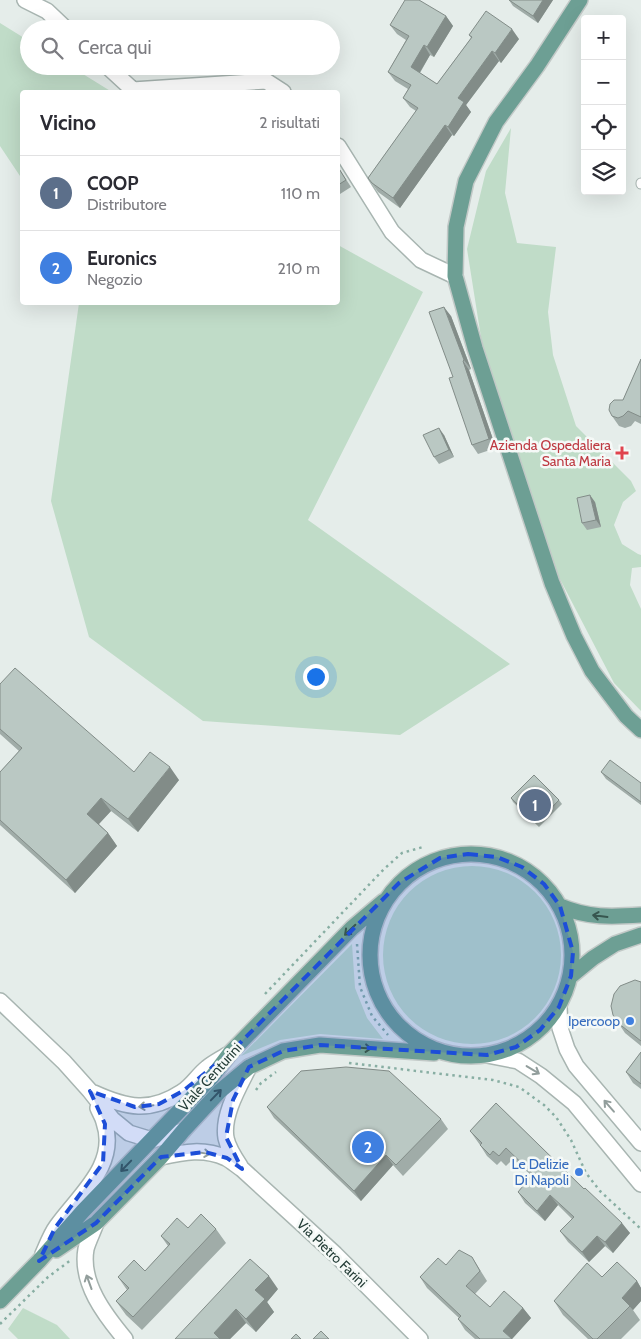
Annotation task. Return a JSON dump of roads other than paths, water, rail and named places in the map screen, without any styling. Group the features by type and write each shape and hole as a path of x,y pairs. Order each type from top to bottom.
{"main road":[{"path":"580,0 537,66 496,122 466,181 456,226 455,276 475,348 552,583 574,636 592,671 626,716 641,730"},
{"path":"626,716 641,726"},
{"path":"451,1054 420,1042 394,1022 377,993 370,961 373,928 387,898 399,883 414,870 440,858 468,854 497,857 522,867 544,884 560,906 569,928 572,944 571,976"},
{"name":"Viale Centurini","path":"0,1301 40,1261 83,1210 212,1078 230,1053 352,928 387,898"},
{"path":"560,906 573,912 605,917 641,915"},
{"path":"571,976 592,958 615,944 641,935"},
{"name":"Viale Centurini","path":"40,1261 96,1224 161,1157 220,1091 249,1067 284,1051 320,1045 451,1054 469,1057 487,1055 516,1046 540,1030 559,1007 571,976"}],"street":[{"path":"25,0 47,11 56,20"},
{"path":"117,75 133,90 266,81 280,90"},
{"path":"340,149 392,232 421,260 455,276"},
{"path":"0,1001 64,1062 112,1119 129,1133 152,1140 183,1131"},
{"path":"559,1007 560,1028 567,1049 576,1066 641,1143"},
{"path":"90,1091 113,1101 135,1107 159,1104 183,1091 207,1068 230,1053"},
{"path":"487,1055 518,1062 541,1076 574,1103 641,1184"},
{"name":"Via Pietro Farini","path":"242,1169 232,1153 226,1138 227,1120 233,1100 249,1067"},
{"path":"40,1261 55,1228 94,1180 103,1163 107,1144 105,1124 90,1091"},
{"name":"Via Pietro Farini","path":"161,1157 187,1151 205,1152 226,1158 242,1169 335,1254 420,1339"},
{"path":"96,1224 86,1249 86,1273 94,1296 112,1324 125,1339"}],"place":[{"name":"Azienda Ospedaliera Santa Maria","path":"622,453"},
{"name":"COOP","path":"535,805"},
{"name":"Ipercoop","path":"630,1021"},
{"name":"Euronics","path":"368,1147"},
{"name":"Le Delizie Di Napoli","path":"579,1172"}]}
